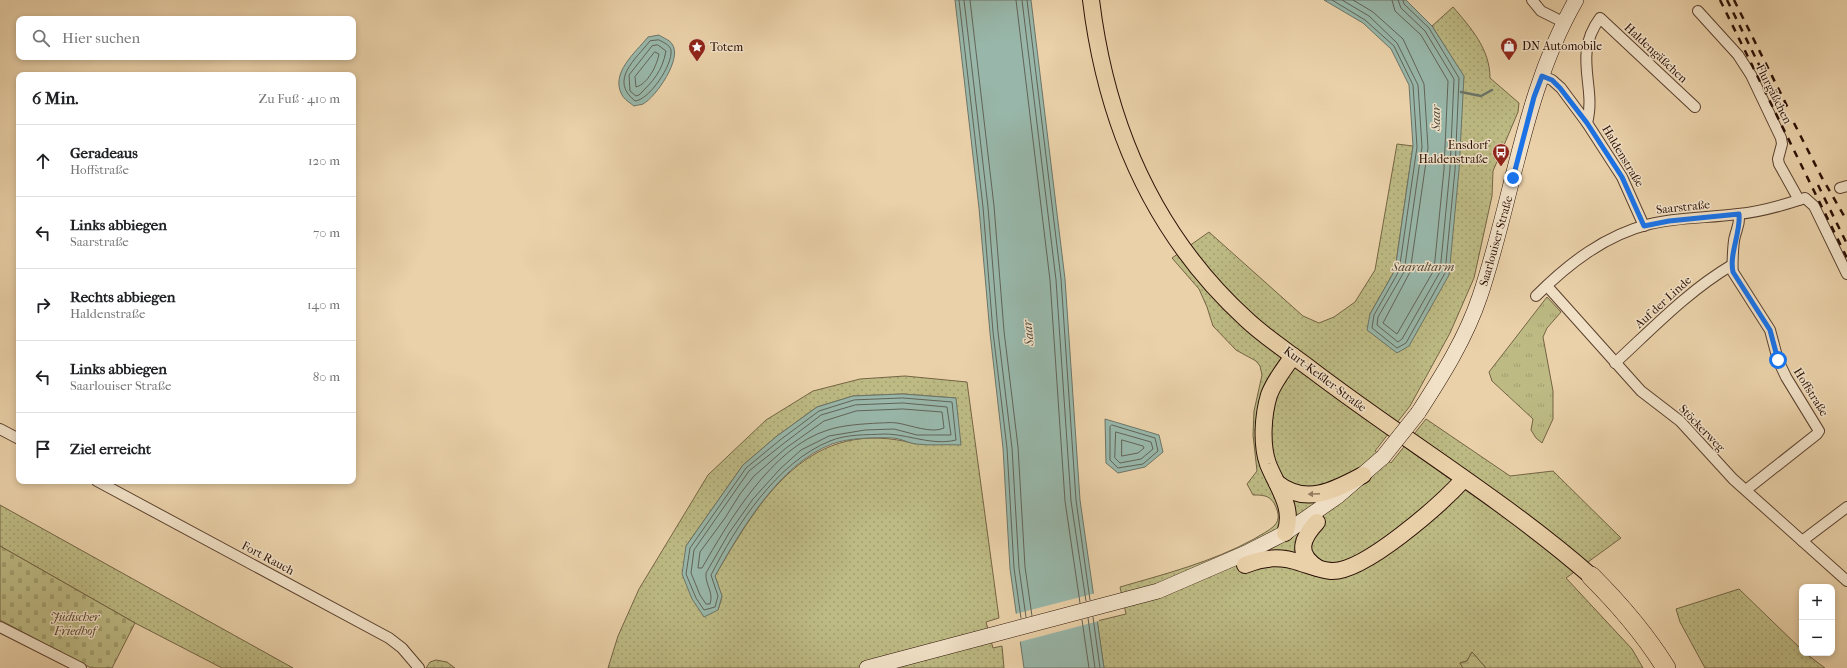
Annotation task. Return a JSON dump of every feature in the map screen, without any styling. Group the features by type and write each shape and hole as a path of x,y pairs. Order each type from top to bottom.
{"highway":[{"path":"1591,576 1624,610 1643,634 1666,668"}],"main road":[{"name":"Kurt-Keßler-Straße","path":"1090,0 1099,53 1119,128 1130,158 1161,216 1183,250 1204,276 1246,320 1342,392 1558,548 1591,576"},
{"name":"Saarlouiser Straße","path":"1379,461 1418,413 1439,380 1469,324 1480,297 1499,236 1534,97 1563,22 1576,0"},
{"path":"1285,533 1288,525 1289,514 1268,463 1264,443 1265,416 1269,394 1293,356"},
{"path":"1158,591 1246,554 1285,533 1318,511 1379,461"},
{"path":"1245,565 1296,537 1317,522 1345,500 1379,461"},
{"path":"1277,483 1296,493 1319,494 1334,491 1362,475"},
{"path":"867,668 1158,591 1210,579 1245,565 1272,557 1285,558 1319,569 1342,570 1370,557 1436,507 1464,479"},
{"path":"1317,522 1304,537 1303,548 1308,560 1319,569"}],"street":[{"path":"1532,0 1541,11 1563,22"},
{"name":"Flurgäßchen","path":"1698,11 1738,55 1751,75 1778,129 1782,144 1778,159 1779,164 1802,199 1814,206 1847,274"},
{"name":"Haldengäßchen","path":"1600,18 1695,107"},
{"name":"Haldenstraße","path":"1587,123 1589,108 1586,50 1589,36 1600,18"},
{"name":"Haldenstraße","path":"1542,76 1552,80 1560,88 1587,123 1622,177 1644,226"},
{"name":"Saarstraße","path":"1536,296 1561,272 1591,250 1644,226 1669,221 1739,214 1802,199"},
{"name":"Hoffstraße","path":"1739,214 1740,223 1735,236 1732,265 1736,277 1770,330 1778,360 1786,377 1819,431 1746,490"},
{"name":"Auf der Linde","path":"1615,362 1686,297 1732,265"},
{"name":"Stöckerweg","path":"1547,286 1641,391 1680,421 1723,469 1802,542 1847,581"},
{"path":"0,429 16,437"},
{"name":"Fort Rauch","path":"103,484 389,638 402,648 419,668"},
{"path":"1802,542 1847,507"},
{"path":"0,627 81,668"}],"green space":[{"path":"1453,7 1473,31 1483,48 1487,58 1490,78 1519,103 1518,112 1493,171 1492,196 1474,278 1450,333 1410,406 1375,451 1391,463 1426,419 1510,476 1553,471 1621,538 1566,578 1632,649 1643,668 1486,668 1472,652 1467,661 1460,663 1463,668 1104,668 1097,621 1126,614 1120,587 1188,567 1222,554 1254,539 1274,526 1278,521 1277,509 1272,500 1265,496 1253,495 1247,484 1257,471 1253,435 1254,411 1262,375 1260,366 1256,361 1236,350 1213,326 1199,289 1172,258 1209,232 1303,316 1319,323 1334,317 1355,302 1375,270 1397,144 1413,146 1395,270 1370,314 1397,353 1464,77 1432,26"},
{"path":"1547,297 1561,312 1547,328 1543,337 1553,391 1553,419 1542,443 1536,438 1531,430 1533,419 1492,381 1489,372"},
{"path":"905,376 967,382 999,618 986,622 993,648 1002,646 1004,668 608,668 618,636 639,589 708,475 766,420 813,391 860,379","holes":["903,394 956,398 916,444 879,438 846,441 818,452 793,470 771,492 751,518 732,546 715,576 722,597 718,610 686,546 743,465 777,436 817,407 853,396"]},
{"path":"0,505 293,668 222,668 135,623 0,546"},
{"name":"Jüdischer Friedhof","path":"0,546 135,623 112,668 91,668 0,620"},
{"path":"1739,589 1799,647 1799,656 1809,656 1825,668 1705,668 1680,622 1676,609"},
{"path":"1472,652 1486,668 1463,668 1460,663 1467,661"},
{"path":"436,660 447,662 455,668 426,668 430,662"}],"water":[{"name":"Saar","path":"955,0 1031,0 1065,279 1080,500 1104,668 1024,668 1010,569 1003,448 990,333 979,208"},
{"name":"Saaraltarm","path":"1324,0 1406,0 1432,26 1464,76 1459,170 1449,275 1409,346 1397,353 1367,330 1370,314 1395,270 1413,146 1409,85 1391,49 1363,23"},
{"path":"659,35 672,44 674,58 671,67 655,94 643,104 634,106 622,95 619,87 619,79 626,64 648,37"},
{"path":"903,394 956,398 961,445 921,445 895,438 870,438 838,442 813,454 795,467 779,482 749,519 715,576 722,596 718,610 704,617 692,599 682,574 686,546 743,465 777,436 817,407 853,396"},
{"path":"1105,419 1159,435 1163,452 1145,467 1118,473 1106,463"}],"pier":[{"path":"1096,593 1099,621 1019,642 1015,614"}],"waterway":[{"path":"1461,92 1481,96 1492,90"}],"railway":[{"path":"1720,0 1847,258"},
{"path":"1727,0 1773,93"},
{"path":"1734,0 1789,110"},
{"path":"1794,123 1821,176 1847,221"},
{"path":"1818,185 1847,244"}],"place":[{"name":"DN Automobile","path":"1509,61"},
{"name":"Totem","path":"697,62"},
{"name":"Ensdorf Haldenstraße","path":"1501,167"}],"route":[{"path":"1513,178 1534,97 1542,76 1552,80 1560,88 1587,123 1622,177 1631,194 1644,226 1652,223 1739,214 1740,223 1734,243 1735,252 1732,265 1733,272 1770,330 1778,360"}]}
